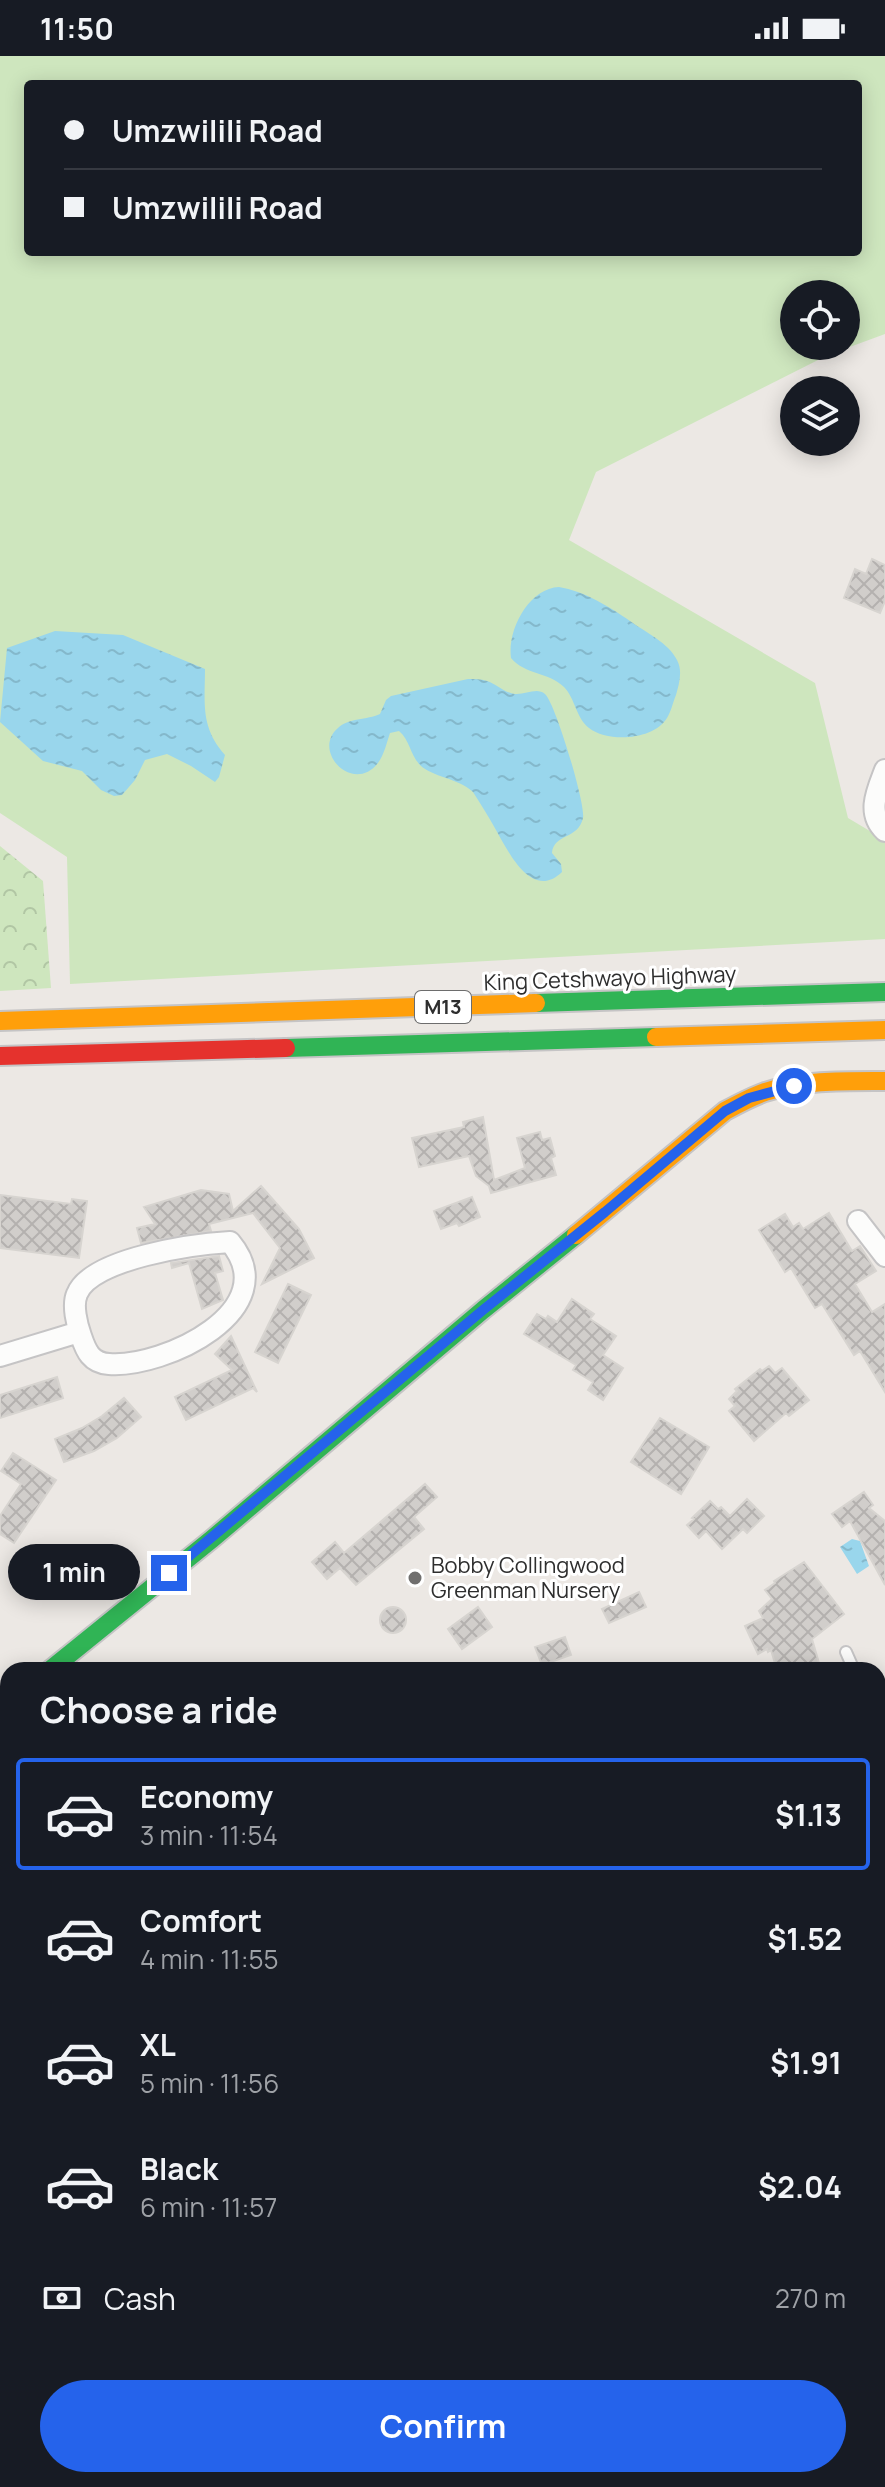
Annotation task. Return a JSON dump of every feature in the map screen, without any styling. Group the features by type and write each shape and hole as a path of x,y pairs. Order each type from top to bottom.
{"main road":[{"name":"King Cetshwayo Highway","path":"0,1021 885,992"},
{"name":"M13","path":"0,1056 885,1030"},
{"path":"46,1072 247,1049"},
{"path":"60,1662 725,1111 768,1091 794,1086 885,1081"}],"street":[{"path":"885,770 873,804 876,819 885,831"},
{"path":"858,1221 885,1256"},
{"path":"230,1242 239,1253 245,1268 243,1294 223,1322 183,1349 125,1365 100,1363 88,1354 79,1332 76,1295 86,1282 102,1272 137,1257 207,1243 230,1242"},
{"path":"0,1356 79,1332"}],"lane":[{"path":"846,1652 850,1662"}],"green space":[{"path":"0,56 885,56 885,334 860,343 860,280 780,280 780,360 818,360 786,376 780,376 780,379 596,472 569,540 815,683 848,818 885,840 885,939 70,984 67,857 0,813"},
{"path":"0,846 43,881 51,988 0,991"}],"water":[{"path":"559,587 605,605 656,638 673,654 680,669 679,682 670,713 661,725 642,735 630,737 597,733 585,724 564,687 523,668 511,658 513,635 522,612 538,595"},
{"path":"55,631 123,635 205,669 208,724 211,735 225,755 215,782 167,754 145,760 135,780 122,795 114,796 101,790 82,771 43,761 0,722 7,648"},
{"path":"468,679 487,681 515,694 542,692 556,715 575,775 583,818 576,830 554,847 552,853 561,864 562,872 551,879 541,881 531,878 515,861 473,792 420,765 399,731 390,733 380,760 368,772 347,772 332,758 329,748 331,737 338,728 347,722 380,714 391,696"},
{"path":"852,1539 860,1541 869,1566 857,1574 840,1547"}],"building":[{"path":"872,559 885,565 885,601 880,613 844,598 855,569 866,574"},
{"path":"483,1117 494,1180 525,1168 517,1138 540,1132 542,1140 550,1138 556,1175 491,1193 489,1186 476,1176 469,1156 419,1167 412,1138 464,1127 463,1122"},
{"path":"261,1186 299,1229 314,1258 262,1284 280,1248 253,1213 209,1224 211,1231 141,1243 137,1228 155,1224 144,1207 201,1190 229,1194 233,1211"},
{"path":"0,1195 71,1204 72,1199 87,1201 79,1258 0,1248"},
{"path":"472,1197 480,1217 459,1226 457,1223 441,1229 434,1211"},
{"path":"829,1213 852,1251 860,1246 876,1271 855,1284 872,1312 885,1304 885,1392 860,1351 854,1355 822,1304 815,1308 791,1268 785,1272 759,1230 785,1214 793,1227 799,1223 803,1229"},
{"path":"219,1256 223,1271 215,1273 223,1300 202,1309 189,1263 172,1268 171,1263"},
{"path":"288,1284 311,1295 278,1363 255,1352"},
{"path":"572,1299 594,1314 590,1319 616,1336 603,1355 623,1368 603,1400 588,1390 593,1382 573,1370 576,1365 524,1334 537,1314 557,1322"},
{"path":"231,1336 257,1392 253,1388 186,1420 175,1397 232,1370 215,1354"},
{"path":"769,1366 775,1373 782,1368 809,1400 789,1416 786,1413 754,1441 729,1411 735,1406 729,1399 737,1391 735,1389 760,1369 762,1371"},
{"path":"57,1377 63,1398 0,1418 0,1395"},
{"path":"124,1398 141,1417 117,1438 64,1462 55,1439 82,1428"},
{"path":"660,1418 709,1447 681,1494 631,1462"},
{"path":"13,1453 56,1480 14,1543 0,1534 0,1516 21,1484 1,1471"},
{"path":"425,1484 437,1497 414,1517 424,1529 356,1585 340,1568 327,1579 312,1562 335,1542 344,1553"},
{"path":"864,1492 873,1505 869,1508 885,1521 885,1585 850,1521 842,1527 832,1514"},
{"path":"747,1499 764,1516 747,1533 743,1529 722,1549 706,1531 699,1538 687,1525 710,1501 730,1516"},
{"path":"804,1562 844,1614 812,1639 819,1662 775,1662 771,1650 768,1652 767,1649 758,1654 745,1626 763,1618 759,1611 772,1599 765,1590"},
{"path":"639,1592 646,1607 609,1623 602,1609"},
{"path":"393,1607 402,1611 406,1620 402,1629 393,1633 384,1629 380,1620 384,1611"},
{"path":"478,1607 492,1627 462,1649 448,1629"},
{"path":"565,1637 571,1655 541,1662 535,1647"}],"traffic: fast":[{"path":"536,1003 885,992"},
{"path":"286,1048 656,1037"},
{"path":"60,1662 576,1235"}],"traffic: slow":[{"path":"0,1021 536,1003"},
{"path":"656,1037 885,1030"},
{"path":"576,1235 725,1111 745,1101 794,1085 885,1081"}],"traffic: jam":[{"path":"0,1056 286,1048"}],"place":[{"name":"Bobby Collingwood Greenman Nursery","path":"415,1578"}],"route":[{"path":"169,1573 725,1111 768,1091 794,1086"}]}
